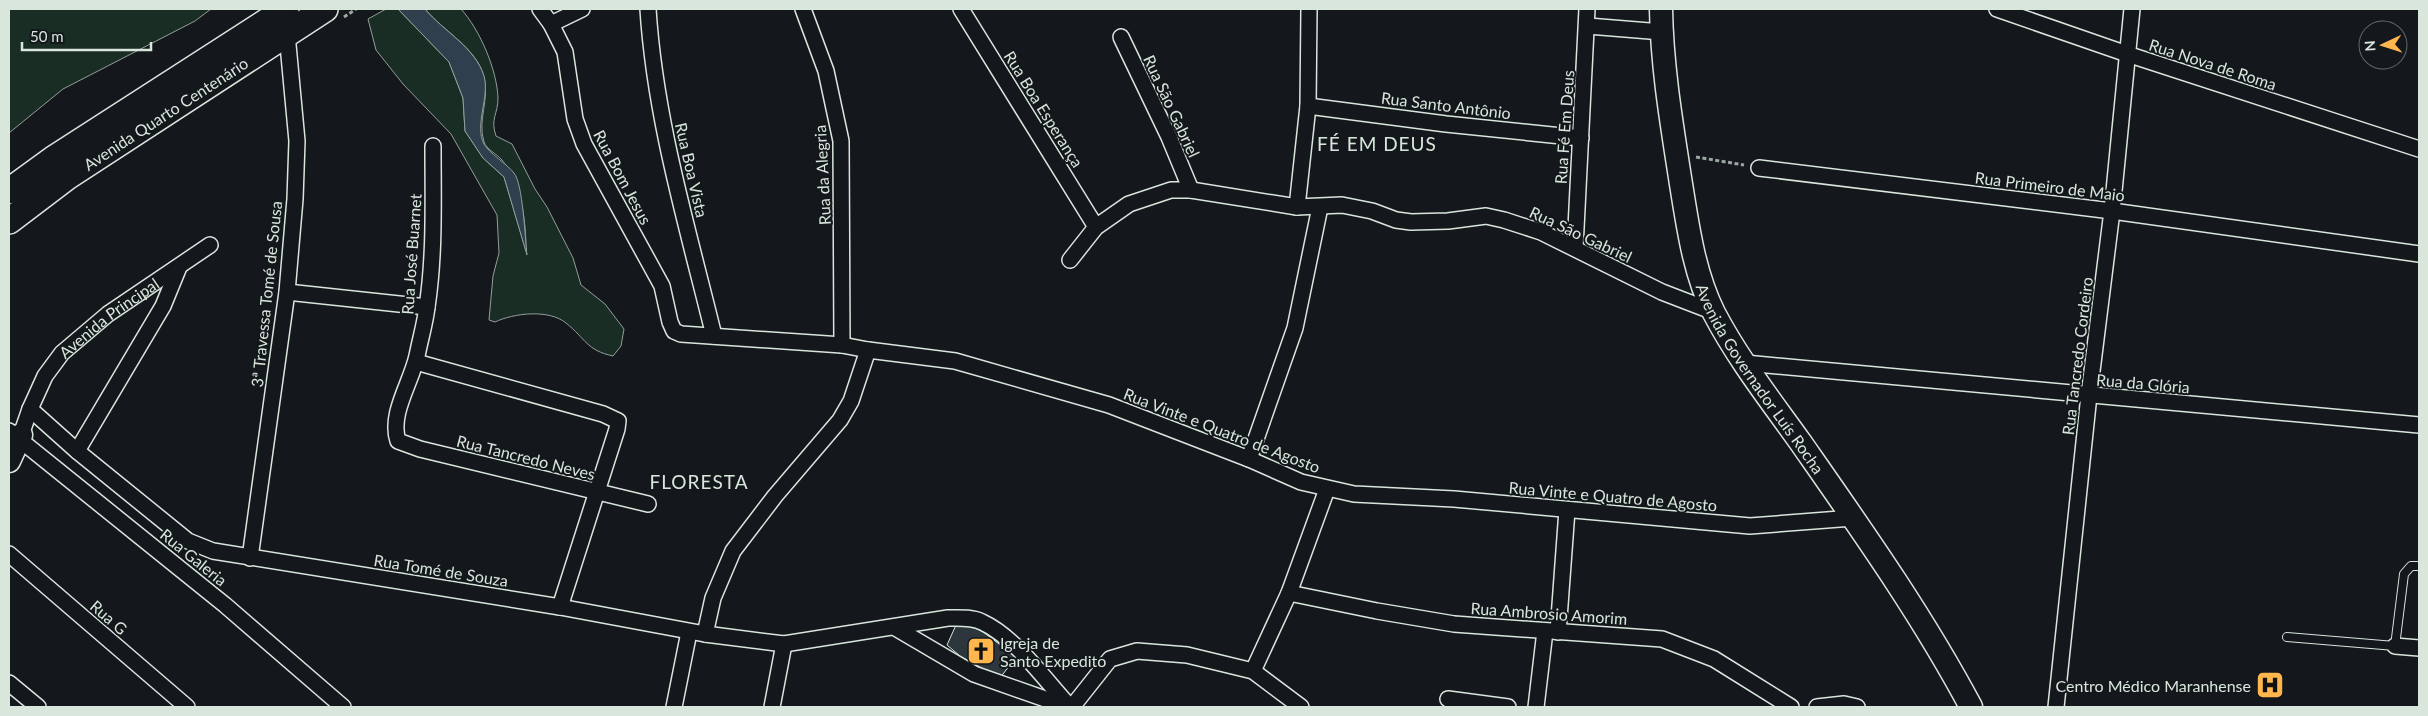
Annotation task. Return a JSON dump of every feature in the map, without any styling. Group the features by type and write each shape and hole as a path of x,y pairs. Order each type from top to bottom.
{"main road":[{"name":"Avenida Quarto Centenário","path":"9,191 53,159 286,9"},
{"name":"Avenida Governador Luís Rocha","path":"1661,9 1666,81 1691,245 1714,312 1745,363 1853,518 1930,635 1971,707"},
{"name":"Avenida Quarto Centenário","path":"9,221 67,177 287,34 336,12"},
{"path":"9,461 16,435"}],"street":[{"name":"Rua Bom Jesus","path":"540,9 551,24 565,52 575,119 584,144 662,286 670,322 674,331"},
{"path":"551,24 582,9"},
{"name":"Rua Boa Vista","path":"648,9 656,82 672,162 714,336"},
{"name":"Rua da Alegria","path":"804,9 826,71 841,141 842,345"},
{"name":"Rua Boa Esperança","path":"961,9 1096,227"},
{"path":"1297,207 1308,106 1309,9"},
{"name":"Rua Fé Em Deus","path":"1575,248 1588,9"},
{"name":"Rua Nova de Roma","path":"1997,9 2127,54 2419,149"},
{"name":"Rua Tancredo Cordeiro","path":"2056,707 2089,396 2112,211 2132,9"},
{"path":"1588,26 1662,32"},
{"name":"3ª Travessa Tomé de Sousa","path":"250,558 287,292 297,141 287,34"},
{"name":"Rua São Gabriel","path":"1121,38 1169,137 1191,190"},
{"name":"Rua Santo Antônio","path":"1308,106 1446,124 1581,138"},
{"name":"Rua José Buarnet","path":"398,440 395,432 396,419 416,362 427,307 433,240 433,146"},
{"name":"Rua Primeiro de Maio","path":"1759,168 2112,211 2419,254"},
{"name":"Rua São Gabriel","path":"1070,260 1096,227 1129,204 1171,190 1191,190 1297,207 1342,205 1372,211 1396,220 1411,222 1448,221 1486,216 1541,232 1662,292 1714,312"},
{"path":"1249,459 1295,328 1320,207"},
{"name":"Avenida Principal","path":"16,435 45,376 62,353 108,314 210,245"},
{"path":"77,451 163,306 179,267"},
{"path":"287,292 427,307"},
{"name":"Rua Vinte e Quatro de Agosto","path":"674,331 687,336 714,336 842,345 955,361 1109,405 1249,459 1301,482 1354,494 1454,499 1750,526 1853,518"},
{"path":"674,707 697,633 733,551 775,496 840,420 851,400 868,350"},
{"path":"416,362 616,419 618,424 560,607"},
{"name":"Rua da Glória","path":"1745,363 2419,425"},
{"name":"Rua Tomé de Souza","path":"29,410 188,541 213,551 560,607 697,633 784,644 948,618 969,618 982,622 1016,647 1070,707"},
{"name":"Rua Galeria","path":"16,435 225,605 343,707"},
{"name":"Rua Tancredo Neves","path":"398,440 420,449 648,504"},
{"path":"1253,671 1289,593 1327,489"},
{"path":"1536,707 1551,631 1567,510"},
{"name":"Rua G","path":"9,554 187,707"},
{"name":"Rua Ambrosio Amorim","path":"1289,593 1454,624 1662,639 1714,659 1790,707"},
{"path":"894,627 974,674 1070,707 1110,660 1137,651 1187,655 1253,671 1301,707"},
{"path":"772,707 784,644"},
{"path":"2395,646 2419,648"},
{"path":"9,683 38,707"},
{"path":"1448,700 1508,707"},
{"path":"1817,707 1844,704 1857,707"}],"lane":[{"path":"2287,637 2395,646 2404,574 2411,566 2419,566"}],"path":[{"path":"336,12 356,9"},
{"path":"1676,153 1759,168"}],"green space":[{"path":"9,9 211,9 195,21 63,89 9,133"},
{"path":"386,9 398,9 449,62 463,98 465,131 483,158 504,177 526,251 522,204 514,181 502,160 487,147 482,134 486,93 484,77 480,67 459,40 425,9 461,9 475,28 491,63 497,87 498,104 494,121 496,136 512,144 573,258 581,285 605,304 624,329 621,346 613,356 597,351 566,323 550,316 531,314 512,316 495,322 489,320 493,276 499,253 497,215 451,134 403,84 376,50 368,19"}],"water":[{"path":"398,9 425,9 474,56 480,66 485,84 481,136 486,147 514,173 517,179 522,199 527,255 504,177 483,158 465,131 463,98 449,62"}],"building":[{"name":"Igreja de Santo Expedito","path":"956,625 970,626 982,631 1016,657 1000,678 960,656 947,645"}],"place":[{"name":"Igreja de Santo Expedito","path":"981,651"},
{"name":"Centro Médico Maranhense","path":"2270,685"}],"district":[{"name":"FÉ EM DEUS","path":"1377,143"},
{"name":"FLORESTA","path":"699,481"}]}
